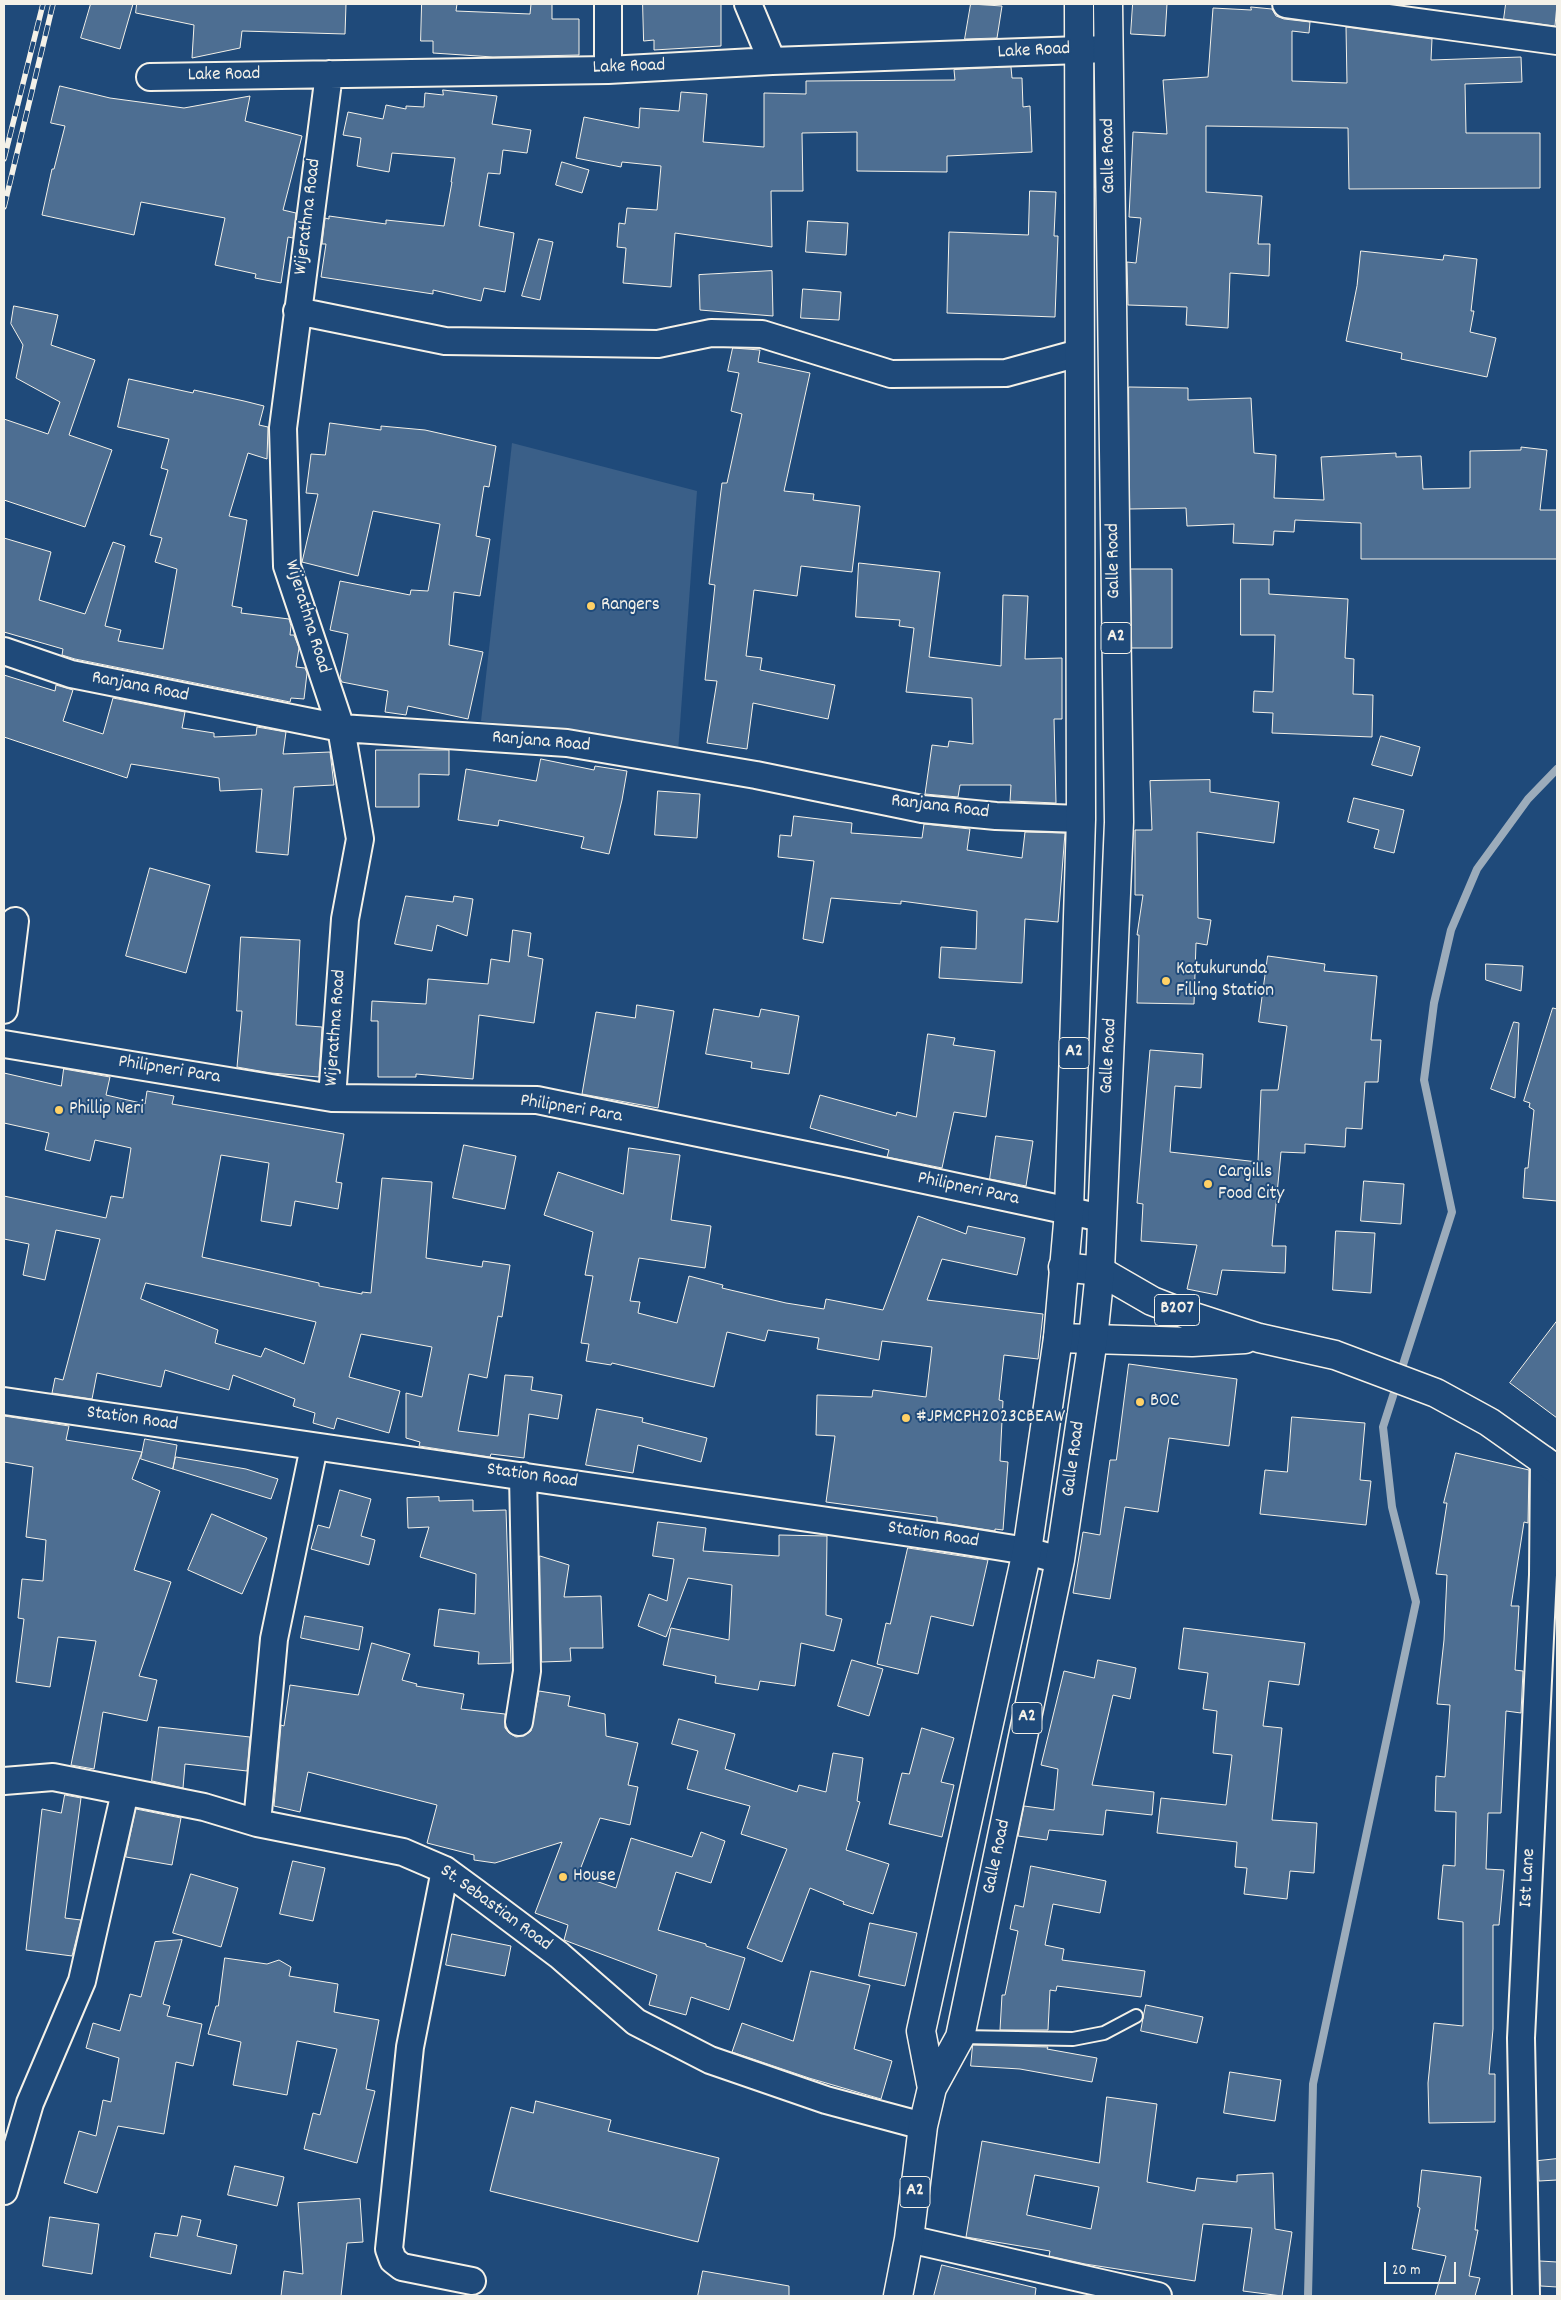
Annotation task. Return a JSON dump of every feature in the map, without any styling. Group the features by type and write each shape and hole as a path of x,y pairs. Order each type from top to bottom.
{"main road":[{"name":"Galle Road","path":"932,2088 921,2031 1027,1551 1058,1338 1069,1212 1081,820 1079,4"},
{"name":"Galle Road","path":"898,2296 909,2239 923,2126 932,2088 960,2037 1060,1560 1093,1339 1100,1271 1119,822 1108,4"},
{"path":"1076,983 1113,985"},
{"path":"1063,1268 1100,1271"},
{"name":"B207","path":"1100,1271 1152,1300 1259,1338 1335,1355 1436,1393 1490,1422 1550,1465"},
{"path":"1058,1338 1093,1339"},
{"name":"B207","path":"1093,1339 1192,1342 1259,1338"}],"street":[{"path":"608,4 608,70"},
{"path":"748,4 772,61"},
{"path":"1286,4 1557,41"},
{"name":"Lake Road","path":"150,77 608,70 772,61 1108,49"},
{"name":"Wijerathna Road","path":"329,74 283,428 287,566 342,728 360,839 345,920 332,1098"},
{"path":"298,311 445,341 658,344 711,333 762,334 891,374 1006,373 1079,353"},
{"name":"Ranjana Road","path":"4,651 71,674 342,728 567,743 756,775 922,809 996,816 1081,820"},
{"path":"4,1010 15,922"},
{"name":"Philipneri Para","path":"4,1044 332,1098 537,1100 1102,1218"},
{"name":"Station Road","path":"4,1401 1027,1551 1060,1560"},
{"path":"257,1823 274,1639 314,1447"},
{"name":"Ist Lane","path":"1526,2296 1521,2038 1550,1465"},
{"path":"519,1722 527,1670 523,1476"},
{"name":"St. Sebastian Road","path":"4,1781 53,1778 204,1807 257,1823 403,1852 445,1870 559,1955 636,2022 710,2060 826,2100 923,2126"},
{"path":"4,2191 30,2103 82,1982 125,1792"},
{"path":"445,1870 410,2047 389,2249 393,2260 402,2267 472,2281"},
{"path":"909,2239 1158,2296"}],"lane":[{"path":"960,2037 1073,2039 1104,2033 1136,2016"}],"shaded area":[{"name":"Rangers","path":"512,443 697,491 678,752 481,721"}],"building":[{"path":"91,4 133,4 120,49 81,38"},
{"path":"137,4 346,4 345,34 242,31 240,48 192,58 194,25 136,13"},
{"path":"422,4 457,4 456,11 530,14 531,4 552,4 552,19 579,19 579,55 493,57 433,53 433,41 421,41"},
{"path":"643,4 721,4 721,46 654,50 654,40 644,41"},
{"path":"971,4 1002,6 997,38 965,39"},
{"path":"1133,4 1167,4 1165,36 1131,34"},
{"path":"1506,4 1557,4 1555,26 1504,19"},
{"path":"1251,7 1272,9 1276,16 1284,19 1310,22 1309,33 1292,31 1292,81 1347,83 1346,27 1432,39 1431,60 1521,57 1522,82 1465,84 1466,133 1540,133 1540,188 1349,189 1348,128 1206,126 1206,192 1262,196 1258,244 1270,244 1269,276 1230,273 1228,328 1186,325 1187,307 1128,305 1127,262 1136,263 1141,218 1129,217 1133,132 1167,134 1163,80 1208,77 1213,8 1251,10"},
{"path":"1011,67 1012,78 1022,78 1023,107 1030,106 1032,152 947,156 947,172 857,171 857,132 802,133 803,191 771,191 772,247 675,233 671,287 623,283 626,248 617,247 619,223 625,224 627,208 657,210 661,166 622,162 621,167 576,158 584,117 639,128 640,108 679,111 681,92 707,94 703,142 764,147 764,93 806,94 806,81 955,80 954,70"},
{"path":"60,86 110,98 184,108 250,96 245,121 302,136 283,210 296,213 293,238 288,237 281,283 255,278 256,274 215,265 225,218 141,202 134,235 42,215 52,169 54,169 65,126 51,123"},
{"path":"443,90 497,96 492,124 531,130 527,153 503,150 500,174 488,173 479,226 514,233 505,292 484,288 481,301 433,290 433,294 321,277 326,244 322,244 325,218 329,219 329,216 386,224 386,220 444,226 455,158 392,153 389,172 357,166 361,138 343,135 348,112 383,119 386,105 406,109 406,106 424,107 425,93 443,95"},
{"path":"562,162 589,170 582,193 556,185"},
{"path":"1030,191 1056,192 1054,236 1058,236 1055,317 947,313 949,232 1028,235"},
{"path":"808,221 848,223 846,255 806,252"},
{"path":"539,239 553,242 540,300 522,296"},
{"path":"1361,251 1443,260 1444,255 1477,259 1471,311 1474,311 1470,332 1496,338 1487,377 1401,359 1402,353 1346,341 1357,286"},
{"path":"772,271 773,316 700,310 699,275"},
{"path":"803,289 841,292 839,320 801,318"},
{"path":"14,306 58,315 51,345 95,360 69,435 112,450 85,527 4,500 4,419 48,434 60,402 16,378 23,345 11,324"},
{"path":"733,348 760,350 758,362 810,373 784,491 814,494 813,500 860,506 852,572 801,566 797,596 754,590 746,656 762,658 760,670 835,685 828,719 753,703 747,749 707,743 717,681 705,680 715,585 709,584 722,483 727,483 742,414 731,411 739,373 728,371"},
{"path":"129,379 193,393 194,390 264,406 259,425 268,427 267,459 248,453 229,516 247,520 232,606 242,608 241,613 289,619 291,626 290,635 294,635 299,648 296,667 305,668 307,673 304,699 291,698 290,702 75,659 62,655 63,649 4,632 4,538 51,552 39,600 85,614 113,542 125,546 105,626 121,630 118,641 163,649 177,569 155,562 162,538 150,535 168,470 161,468 169,439 118,427"},
{"path":"1129,387 1188,388 1188,400 1251,398 1254,453 1276,455 1274,498 1324,500 1321,457 1396,453 1396,457 1421,456 1423,489 1470,488 1470,451 1521,450 1521,447 1547,450 1540,510 1557,510 1557,559 1361,559 1361,523 1295,520 1294,532 1274,531 1273,545 1233,543 1234,524 1187,526 1186,508 1130,509"},
{"path":"330,423 381,430 381,426 425,430 496,446 489,487 484,486 476,536 490,539 480,596 454,592 449,645 483,652 468,719 408,706 406,715 385,712 388,691 342,682 340,678 348,634 330,630 340,581 410,595 411,590 428,591 440,524 373,511 358,576 302,562 318,494 306,493 311,454 325,455"},
{"path":"859,563 940,572 929,657 1001,666 1003,595 1028,596 1025,659 1062,658 1062,719 1054,719 1056,803 1010,801 1011,785 960,785 958,797 925,794 932,745 948,747 949,741 973,744 972,698 906,692 914,628 899,626 900,620 856,617"},
{"path":"1131,569 1172,569 1172,648 1132,648"},
{"path":"1241,579 1269,579 1269,594 1348,599 1345,658 1354,659 1353,694 1373,695 1372,737 1272,733 1273,713 1253,712 1254,691 1273,692 1275,635 1241,635"},
{"path":"4,675 55,691 56,685 73,690 63,721 103,734 113,698 185,712 182,728 214,733 214,737 256,735 257,727 286,732 283,754 330,752 334,785 294,787 288,855 256,852 262,789 220,791 219,778 131,764 127,778 4,737"},
{"path":"1381,736 1420,747 1412,776 1372,765"},
{"path":"376,750 449,750 449,775 419,774 419,807 376,807"},
{"path":"541,759 594,770 595,766 627,771 609,854 581,848 584,837 499,820 498,826 458,820 466,769 536,781"},
{"path":"1210,780 1210,792 1279,802 1274,843 1197,832 1198,918 1211,920 1207,945 1196,943 1194,1004 1137,1003 1139,935 1137,935 1143,895 1135,895 1135,830 1152,830 1150,781"},
{"path":"658,791 700,794 697,838 655,835"},
{"path":"1354,798 1404,810 1394,853 1374,848 1379,830 1348,822"},
{"path":"794,816 852,823 851,833 922,838 924,824 970,829 967,850 1022,858 1025,832 1065,833 1058,922 1025,919 1022,983 939,978 941,947 976,949 977,911 901,901 901,904 831,898 823,943 803,939 814,861 778,857 780,835 791,836"},
{"path":"150,868 210,885 186,973 126,956"},
{"path":"406,896 453,902 454,896 473,899 467,936 437,925 432,951 395,944"},
{"path":"513,930 531,933 528,956 543,959 534,1023 479,1015 473,1079 416,1074 416,1077 378,1077 378,1021 371,1021 372,1001 426,1004 428,979 488,984 491,959 509,962"},
{"path":"241,937 300,940 296,1025 322,1027 319,1077 271,1073 237,1067 242,1011 237,1011"},
{"path":"1268,956 1325,964 1324,971 1377,976 1371,1040 1381,1040 1378,1082 1365,1082 1362,1129 1346,1128 1345,1147 1305,1144 1305,1153 1281,1152 1272,1246 1286,1246 1285,1273 1222,1270 1217,1295 1187,1289 1197,1245 1141,1241 1143,1204 1137,1203 1150,1050 1203,1054 1201,1088 1175,1086 1170,1152 1258,1162 1261,1090 1278,1090 1287,1026 1259,1022"},
{"path":"1486,964 1523,966 1521,991 1486,980"},
{"path":"637,1005 674,1011 658,1108 582,1094 596,1012 635,1018"},
{"path":"1553,1008 1557,1009 1557,1201 1523,1198 1525,1168 1528,1168 1534,1110 1529,1107 1530,1103 1524,1101"},
{"path":"714,1009 759,1017 761,1009 799,1016 789,1074 751,1068 752,1062 706,1054"},
{"path":"1514,1022 1519,1023 1515,1098 1491,1089"},
{"path":"928,1034 955,1038 953,1045 995,1051 986,1117 954,1112 942,1168 887,1157 889,1150 810,1128 820,1095 896,1116 897,1112 916,1117"},
{"path":"64,1069 110,1077 106,1095 145,1104 147,1091 174,1096 172,1104 344,1134 336,1182 342,1183 338,1209 295,1201 291,1226 261,1221 269,1163 221,1155 202,1257 319,1283 319,1286 362,1294 362,1292 371,1293 382,1178 432,1182 426,1258 482,1267 483,1261 510,1265 502,1317 498,1316 487,1378 469,1374 458,1431 498,1436 505,1375 533,1377 531,1390 562,1395 558,1419 529,1414 524,1458 491,1454 490,1457 419,1446 420,1442 406,1438 406,1393 422,1397 432,1347 361,1334 349,1377 400,1391 389,1433 337,1418 334,1429 313,1423 315,1413 293,1406 295,1399 233,1375 229,1390 165,1370 161,1387 97,1373 92,1399 52,1393 55,1378 63,1380 100,1239 56,1230 45,1280 23,1275 29,1244 4,1239 4,1196 106,1218 111,1196 123,1198 131,1148 95,1140 90,1161 45,1150 49,1133 4,1123 4,1073 61,1086","holes":["146,1283 316,1322 304,1364 265,1348 261,1357 215,1343 218,1330 141,1299"]},
{"path":"996,1136 1033,1141 1026,1186 990,1179"},
{"path":"464,1145 516,1156 505,1209 453,1198"},
{"path":"629,1148 680,1155 671,1220 711,1226 705,1268 639,1258 630,1301 640,1302 638,1313 677,1323 689,1276 723,1285 722,1288 786,1303 824,1309 826,1299 883,1310 918,1216 966,1234 968,1226 1025,1238 1017,1275 942,1259 927,1300 1043,1314 1038,1359 1004,1355 999,1400 1003,1401 1000,1461 1008,1462 1003,1530 995,1529 995,1531 937,1522 937,1517 826,1502 835,1436 816,1435 817,1395 872,1397 873,1390 926,1397 932,1347 882,1341 879,1360 817,1349 819,1338 768,1330 765,1341 727,1332 714,1387 612,1363 611,1365 586,1361 589,1344 581,1343 593,1276 585,1275 593,1232 544,1215 558,1172 623,1194"},
{"path":"1364,1181 1404,1184 1401,1224 1361,1221"},
{"path":"1336,1231 1375,1233 1371,1293 1333,1290"},
{"path":"1557,1321 1557,1418 1510,1383"},
{"path":"1129,1364 1237,1379 1229,1446 1169,1438 1158,1512 1125,1507 1110,1599 1073,1593 1083,1532 1100,1535 1110,1460 1116,1460"},
{"path":"597,1409 643,1418 642,1422 707,1438 701,1462 638,1445 633,1473 586,1465"},
{"path":"4,1416 69,1426 66,1440 142,1452 132,1479 160,1491 134,1570 171,1582 139,1676 157,1680 147,1721 103,1712 94,1769 71,1765 96,1641 58,1637 50,1687 16,1682 24,1619 18,1618 22,1579 43,1581 46,1540 26,1537 33,1467 4,1462"},
{"path":"1292,1417 1365,1423 1360,1480 1371,1481 1366,1525 1260,1514 1265,1470 1287,1472"},
{"path":"145,1439 177,1445 173,1469 141,1459"},
{"path":"1456,1453 1529,1470 1528,1523 1524,1522 1511,1606 1519,1606 1515,1670 1523,1671 1521,1713 1506,1711 1501,1813 1488,1813 1486,1869 1504,1870 1499,1925 1493,1925 1493,2029 1489,2074 1495,2074 1495,2122 1429,2123 1428,2083 1434,2023 1463,2026 1463,1922 1438,1919 1443,1865 1455,1866 1456,1812 1435,1811 1436,1776 1445,1777 1450,1705 1437,1704 1444,1640 1447,1575 1436,1574 1447,1503 1444,1503"},
{"path":"176,1457 246,1469 278,1479 271,1499 173,1469"},
{"path":"340,1490 371,1499 361,1536 375,1540 369,1565 311,1549 318,1525 329,1528"},
{"path":"439,1497 439,1501 473,1500 473,1511 506,1510 511,1663 478,1664 479,1652 434,1646 439,1609 475,1614 476,1574 420,1557 429,1527 408,1528 407,1498"},
{"path":"212,1514 267,1538 242,1594 188,1570"},
{"path":"658,1522 706,1528 703,1551 779,1556 779,1535 827,1536 826,1615 842,1619 834,1651 801,1643 795,1686 760,1681 758,1690 715,1683 716,1676 663,1665 671,1628 729,1640 732,1585 688,1578 666,1637 638,1626 649,1594 667,1601 674,1559 653,1556"},
{"path":"908,1548 988,1560 973,1626 931,1616 918,1674 877,1664 886,1623 890,1624"},
{"path":"540,1556 569,1565 564,1597 601,1596 603,1648 570,1648 571,1661 542,1662"},
{"path":"305,1616 363,1627 359,1650 301,1638"},
{"path":"1184,1628 1305,1643 1299,1685 1269,1681 1263,1726 1282,1728 1272,1820 1317,1823 1314,1873 1290,1871 1287,1899 1244,1894 1247,1868 1235,1867 1237,1842 1157,1833 1161,1798 1226,1805 1232,1755 1213,1753 1217,1711 1203,1709 1208,1673 1179,1669"},
{"path":"372,1643 410,1654 402,1680 417,1684 416,1686 464,1694 461,1709 505,1714 505,1728 516,1737 524,1736 531,1731 539,1691 570,1696 568,1706 605,1714 606,1736 638,1743 628,1785 638,1787 630,1825 600,1818 578,1875 616,1888 631,1838 692,1857 701,1832 725,1841 711,1883 676,1872 658,1930 745,1958 729,2010 691,1997 686,2015 649,2005 657,1975 564,1940 568,1925 535,1913 562,1842 495,1863 474,1860 474,1855 427,1843 437,1805 308,1772 300,1812 274,1806 281,1725 284,1726 290,1685 358,1695"},
{"path":"852,1660 883,1669 869,1716 838,1706"},
{"path":"1098,1660 1136,1668 1130,1699 1113,1695 1092,1785 1154,1792 1152,1815 1106,1810 1103,1835 1049,1830 1047,1840 1018,1836 1024,1806 1054,1810 1058,1769 1041,1765 1064,1671 1094,1678"},
{"path":"679,1719 735,1734 725,1769 797,1792 799,1785 826,1792 833,1753 863,1758 857,1801 860,1802 846,1850 889,1864 873,1914 843,1904 844,1902 810,1888 782,1962 747,1948 787,1849 741,1834 750,1806 687,1789 698,1751 672,1744"},
{"path":"159,1727 250,1737 247,1771 185,1764 183,1788 152,1781"},
{"path":"922,1728 954,1738 941,1782 954,1785 942,1837 889,1824 902,1773 909,1774"},
{"path":"65,1795 81,1798 65,1918 81,1920 72,1956 26,1950 42,1809 61,1813"},
{"path":"136,1809 181,1818 172,1865 126,1857"},
{"path":"293,1861 325,1868 313,1921 280,1914"},
{"path":"1031,1866 1106,1881 1100,1913 1053,1904 1045,1945 1064,1949 1062,1960 1145,1971 1141,1997 1057,1986 1056,1991 1050,1990 1048,2030 1000,2030 1002,1995 1005,1995 1018,1931 1010,1929 1015,1905 1023,1907"},
{"path":"191,1874 238,1888 221,1947 173,1933"},
{"path":"870,1923 917,1933 905,1986 859,1976"},
{"path":"452,1934 511,1946 505,1976 446,1965"},
{"path":"182,1940 163,2004 170,2006 167,2016 202,2024 193,2066 176,2062 164,2134 118,2126 97,2193 64,2183 79,2131 96,2136 103,2100 111,2102 119,2058 86,2048 93,2023 120,2031 130,1994 141,1997 155,1942"},
{"path":"225,1958 267,1964 279,1960 291,1967 289,1976 338,1984 334,2012 379,2020 366,2089 375,2091 357,2163 304,2149 313,2113 320,2115 337,2049 297,2041 287,2095 233,2085 241,2042 208,2034 216,2006 218,2006"},
{"path":"811,1971 870,1985 854,2049 892,2061 881,2099 809,2078 732,2052 742,2023 793,2041"},
{"path":"1146,2005 1203,2017 1197,2043 1141,2031"},
{"path":"973,2045 1048,2047 1047,2049 1097,2058 1092,2082 1020,2069 971,2066"},
{"path":"1230,2072 1281,2080 1275,2121 1224,2113"},
{"path":"1107,2097 1157,2104 1147,2182 1195,2191 1197,2178 1237,2182 1237,2175 1273,2173 1275,2229 1292,2232 1282,2296 1243,2291 1252,2228 1203,2224 1195,2281 1085,2264 1049,2256 1050,2251 966,2237 982,2141 1099,2163","holes":["1035,2175 1099,2187 1091,2229 1027,2215"]},
{"path":"536,2101 611,2120 608,2131 719,2158 698,2242 490,2191 511,2107 533,2113"},
{"path":"1557,2159 1557,2180 1539,2181 1538,2161"},
{"path":"235,2166 284,2177 277,2206 228,2195"},
{"path":"1422,2170 1481,2177 1475,2230 1478,2230 1469,2276 1480,2278 1475,2296 1435,2296 1446,2256 1412,2249 1420,2208 1418,2207"},
{"path":"360,2199 363,2242 347,2243 341,2296 281,2296 284,2271 303,2274 298,2203"},
{"path":"182,2216 201,2220 197,2236 237,2245 231,2274 150,2257 155,2233 177,2236"},
{"path":"50,2217 99,2224 92,2274 43,2266"},
{"path":"1540,2261 1557,2262 1557,2287 1541,2286"},
{"path":"942,2265 1036,2288 1035,2296 934,2296"},
{"path":"703,2271 789,2286 789,2296 698,2296"}],"waterway":[{"path":"1308,2296 1313,2084 1416,1602 1392,1507 1383,1427 1452,1212 1424,1080 1434,1003 1451,930 1477,869 1528,799 1557,769"}],"railway":[{"path":"4,159 43,4"},
{"path":"4,207 53,4"}],"place":[{"name":"Rangers","path":"591,606"},
{"name":"Katukurunda Filling Station","path":"1166,981"},
{"name":"Phillip Neri","path":"59,1110"},
{"name":"Cargills Food City","path":"1208,1184"},
{"name":"BOC","path":"1140,1402"},
{"name":"#JPMCPH2023CBEAW","path":"906,1418"},
{"name":"House","path":"563,1877"}]}
